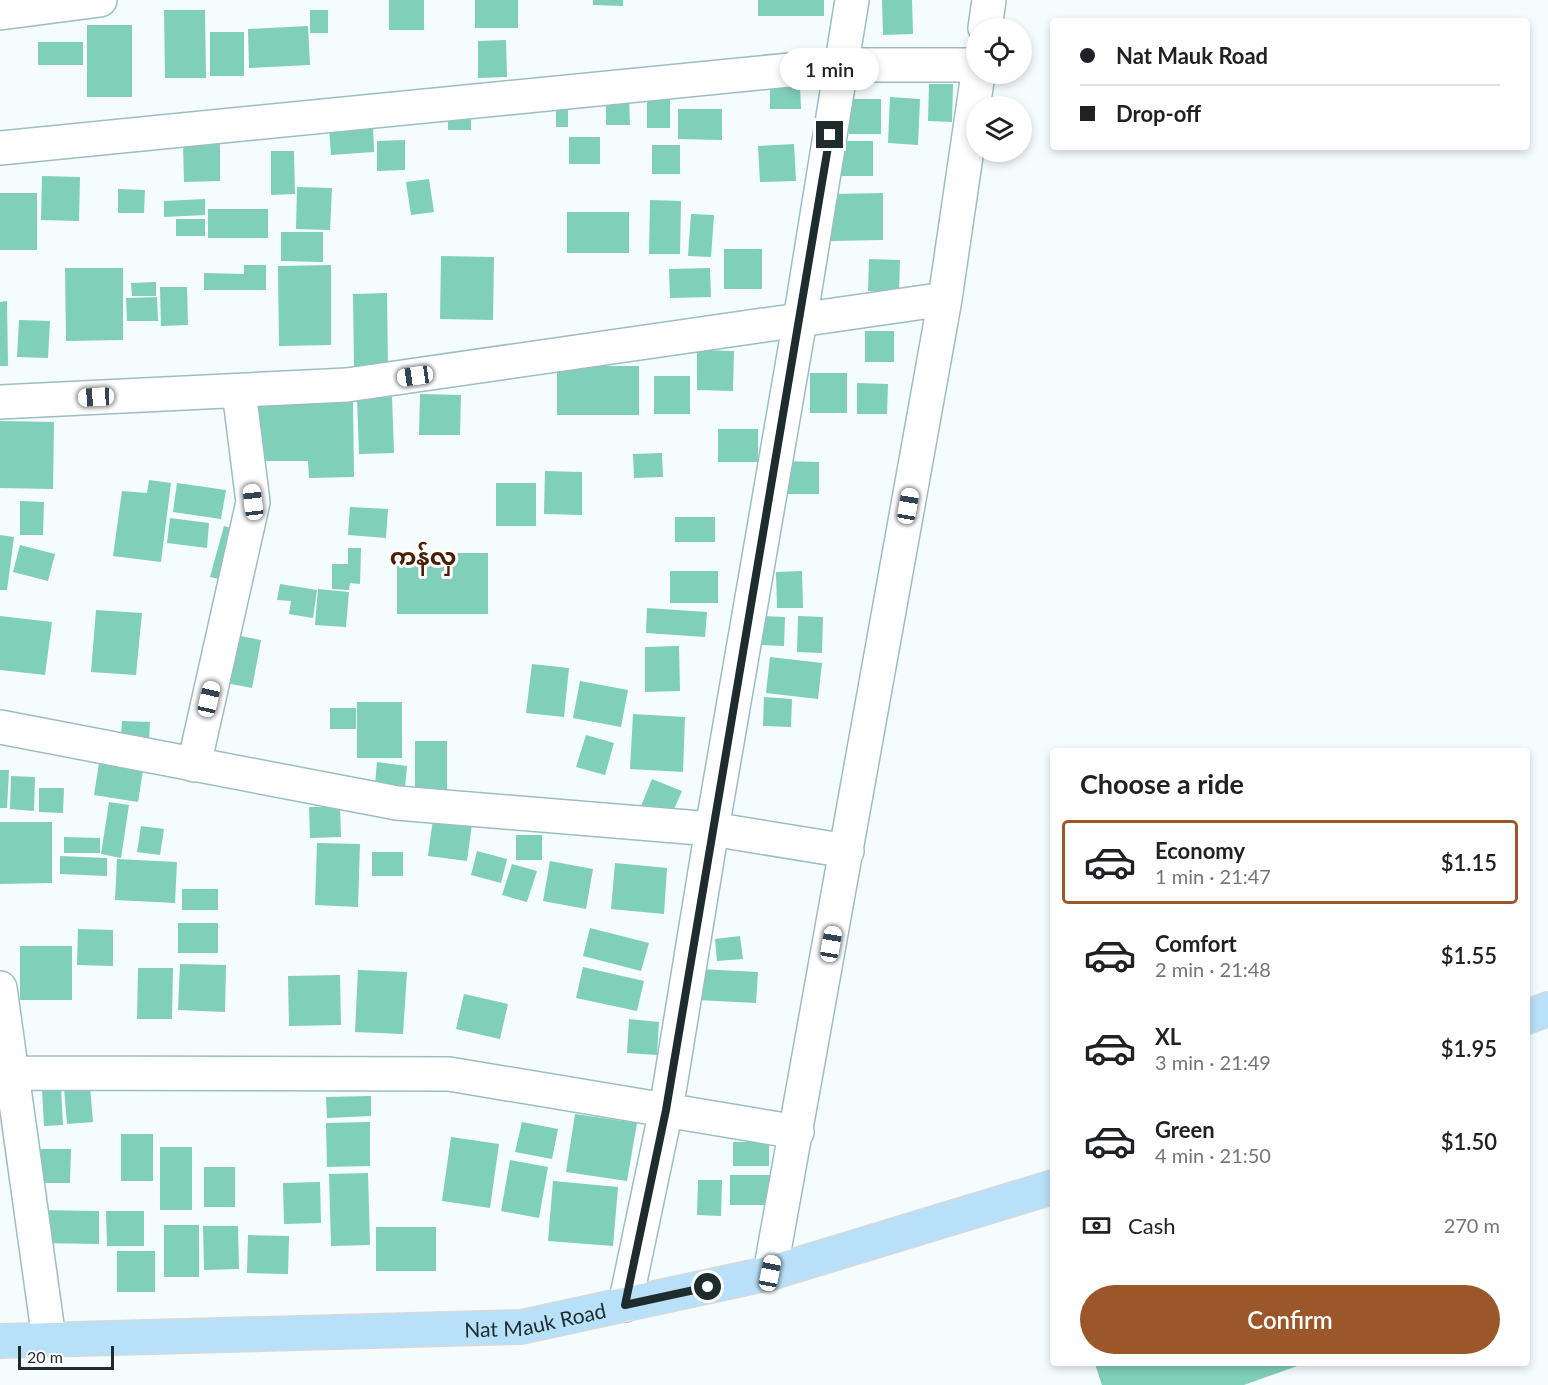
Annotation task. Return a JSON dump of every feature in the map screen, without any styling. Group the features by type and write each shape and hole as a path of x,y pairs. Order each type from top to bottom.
{"highway":[{"path":"1530,1016 1548,1009"},
{"name":"Nat Mauk Road","path":"0,1341 520,1327 770,1273 1050,1188"}],"street":[{"path":"0,13 100,0"},
{"path":"625,1305 666,1110 852,0"},
{"path":"986,18 989,0"},
{"path":"0,148 840,65 966,65"},
{"path":"770,1273 945,299 977,84"},
{"path":"0,402 346,385 945,299"},
{"path":"194,765 253,502 239,391"},
{"path":"0,727 397,802 712,829 847,851"},
{"path":"0,988 7,1073 49,1339"},
{"path":"7,1073 449,1074 797,1132"}],"building":[{"path":"389,0 424,0 424,30 389,30"},
{"path":"475,0 518,0 518,28 475,28"},
{"path":"593,0 623,0 623,6 593,5"},
{"path":"758,0 824,0 824,16 758,16"},
{"path":"882,0 912,0 913,34 883,35"},
{"path":"164,10 205,10 206,78 165,78"},
{"path":"310,10 328,10 328,33 310,33"},
{"path":"87,25 132,25 132,97 87,97"},
{"path":"308,26 310,65 249,68 248,29"},
{"path":"210,32 244,32 244,76 210,76"},
{"path":"506,40 507,77 478,78 478,41"},
{"path":"38,42 83,42 83,65 38,65"},
{"path":"929,84 953,84 952,122 928,121"},
{"path":"800,85 801,109 770,109 770,86"},
{"path":"647,94 670,94 670,128 647,128"},
{"path":"629,97 630,125 606,125 606,98"},
{"path":"890,97 920,99 918,145 888,143"},
{"path":"849,99 881,99 881,134 849,134"},
{"path":"556,106 568,106 568,127 556,127"},
{"path":"448,107 471,107 471,130 448,130"},
{"path":"678,109 722,109 722,140 678,139"},
{"path":"373,125 374,152 331,155 329,127"},
{"path":"569,137 600,137 600,164 569,164"},
{"path":"405,140 405,170 377,171 377,141"},
{"path":"220,141 220,181 184,182 183,142"},
{"path":"841,141 873,141 873,176 841,176"},
{"path":"794,144 796,181 760,182 758,146"},
{"path":"652,145 680,145 680,174 652,174"},
{"path":"271,151 294,151 295,194 271,195"},
{"path":"42,176 80,177 79,221 41,220"},
{"path":"429,179 434,212 411,215 406,182"},
{"path":"297,187 332,188 330,230 296,229"},
{"path":"118,189 145,190 144,213 118,213"},
{"path":"0,193 37,193 37,250 0,250"},
{"path":"883,193 883,240 831,241 831,194"},
{"path":"205,199 205,215 164,217 164,201"},
{"path":"650,200 681,201 680,254 649,254"},
{"path":"208,209 268,209 268,238 208,238"},
{"path":"567,212 629,212 629,253 567,253"},
{"path":"691,214 714,215 711,257 688,256"},
{"path":"176,219 205,219 205,236 176,236"},
{"path":"281,232 323,232 323,262 281,261"},
{"path":"724,249 762,249 762,289 724,289"},
{"path":"441,256 494,257 493,320 440,319"},
{"path":"869,259 900,260 899,292 868,291"},
{"path":"244,265 266,265 266,290 204,290 204,273 244,274"},
{"path":"331,265 331,345 279,346 278,266"},
{"path":"65,268 123,268 123,340 66,341"},
{"path":"710,268 711,297 670,298 669,269"},
{"path":"156,282 156,296 132,296 131,283"},
{"path":"160,287 187,287 188,325 161,326"},
{"path":"387,293 388,368 354,368 353,294"},
{"path":"157,297 158,321 127,321 126,298"},
{"path":"7,301 8,366 0,366 0,302"},
{"path":"19,320 50,321 48,358 17,357"},
{"path":"865,331 894,331 894,362 865,362"},
{"path":"697,350 734,351 733,391 697,390"},
{"path":"557,366 639,366 639,415 557,415"},
{"path":"810,373 847,373 847,413 810,413"},
{"path":"654,376 690,376 690,414 654,414"},
{"path":"857,383 888,384 887,414 857,414"},
{"path":"420,394 461,395 460,435 419,435"},
{"path":"392,397 394,453 359,454 357,398"},
{"path":"353,402 354,477 309,478 308,461 249,461 249,405"},
{"path":"0,421 54,422 53,489 0,488"},
{"path":"718,429 758,429 758,462 718,462"},
{"path":"662,453 663,477 634,478 633,454"},
{"path":"783,461 819,462 819,494 782,494"},
{"path":"545,471 582,472 582,515 544,514"},
{"path":"149,480 171,483 161,562 113,556 122,491 147,493"},
{"path":"177,483 226,490 221,519 173,512"},
{"path":"496,483 536,483 536,526 496,526"},
{"path":"20,501 44,502 43,535 20,535"},
{"path":"350,507 388,509 386,538 348,535"},
{"path":"675,517 715,517 715,542 675,542"},
{"path":"170,518 209,523 207,548 167,543"},
{"path":"224,526 245,532 232,582 210,577"},
{"path":"0,535 14,537 7,590 0,590"},
{"path":"20,545 55,554 48,581 13,572"},
{"path":"348,548 361,548 360,584 350,583 349,590 332,589 332,564 348,564"},
{"path":"397,553 488,553 488,614 397,614"},
{"path":"670,571 718,571 718,603 670,603"},
{"path":"802,571 803,608 777,608 776,572"},
{"path":"280,584 317,590 313,618 289,614 291,601 277,600"},
{"path":"318,589 349,592 346,627 315,625"},
{"path":"647,608 707,612 705,637 646,633"},
{"path":"96,610 142,613 136,675 91,672"},
{"path":"0,616 52,622 45,675 0,670"},
{"path":"761,616 785,617 784,646 760,645"},
{"path":"798,616 823,617 822,653 797,652"},
{"path":"235,635 261,640 252,688 226,683"},
{"path":"679,646 680,691 645,692 645,647"},
{"path":"770,657 822,663 818,699 766,693"},
{"path":"532,664 569,668 564,717 526,713"},
{"path":"580,681 628,690 621,727 573,718"},
{"path":"764,697 792,699 791,727 763,726"},
{"path":"357,702 402,702 402,758 357,758"},
{"path":"330,708 356,708 356,729 330,729"},
{"path":"633,714 685,717 683,772 630,769"},
{"path":"122,721 150,722 149,741 121,740"},
{"path":"586,735 614,743 605,775 576,767"},
{"path":"415,741 447,741 447,793 415,793"},
{"path":"100,757 144,764 138,802 94,795"},
{"path":"377,762 407,766 405,788 375,785"},
{"path":"0,770 9,770 7,808 0,808"},
{"path":"11,776 35,777 34,811 10,809"},
{"path":"652,779 682,791 668,823 639,811"},
{"path":"39,788 64,788 63,813 39,812"},
{"path":"109,802 129,805 121,858 101,854"},
{"path":"309,807 340,807 341,837 310,838"},
{"path":"433,819 472,824 467,861 428,856"},
{"path":"0,822 52,822 52,883 0,884"},
{"path":"141,826 164,829 160,855 137,852"},
{"path":"516,835 542,835 542,860 516,860"},
{"path":"64,837 100,838 100,853 64,853"},
{"path":"317,843 360,844 358,907 315,905"},
{"path":"477,851 507,859 501,883 471,875"},
{"path":"372,852 403,852 403,876 372,876"},
{"path":"60,856 107,858 107,876 60,874"},
{"path":"117,859 177,862 175,903 115,900"},
{"path":"550,861 593,869 586,909 543,901"},
{"path":"615,863 667,868 664,914 611,909"},
{"path":"512,864 537,871 527,902 502,895"},
{"path":"182,889 218,889 218,910 182,910"},
{"path":"178,923 218,923 218,953 178,953"},
{"path":"590,928 649,943 641,971 583,956"},
{"path":"78,929 113,930 113,966 77,965"},
{"path":"740,936 743,959 717,961 715,939"},
{"path":"20,946 72,946 72,1000 20,1000"},
{"path":"180,964 226,965 225,1012 178,1010"},
{"path":"583,967 644,981 637,1011 576,998"},
{"path":"138,968 173,968 172,1019 137,1019"},
{"path":"699,969 758,972 756,1003 697,1000"},
{"path":"358,970 407,972 403,1034 355,1032"},
{"path":"340,975 341,1025 289,1026 288,976"},
{"path":"464,994 508,1004 500,1039 456,1029"},
{"path":"629,1019 659,1022 657,1055 627,1053"},
{"path":"90,1086 93,1122 67,1124 64,1088"},
{"path":"61,1088 63,1125 44,1126 42,1089"},
{"path":"371,1096 371,1116 327,1118 326,1097"},
{"path":"575,1114 637,1123 627,1181 566,1172"},
{"path":"370,1122 370,1166 327,1167 326,1123"},
{"path":"522,1122 558,1129 552,1159 515,1152"},
{"path":"121,1134 153,1134 153,1181 121,1181"},
{"path":"451,1137 499,1144 490,1208 442,1201"},
{"path":"733,1142 769,1142 769,1166 733,1166"},
{"path":"160,1147 192,1147 192,1210 160,1210"},
{"path":"38,1149 71,1149 70,1183 37,1183"},
{"path":"510,1160 548,1167 539,1218 501,1211"},
{"path":"204,1167 235,1167 235,1207 204,1207"},
{"path":"368,1173 370,1245 331,1246 329,1174"},
{"path":"730,1175 770,1175 770,1205 730,1205"},
{"path":"698,1180 722,1180 721,1216 697,1215"},
{"path":"553,1181 618,1187 613,1246 548,1241"},
{"path":"320,1182 321,1223 284,1224 283,1183"},
{"path":"37,1210 99,1211 99,1244 37,1243"},
{"path":"106,1211 144,1211 144,1246 107,1246"},
{"path":"164,1225 199,1225 199,1277 164,1277"},
{"path":"203,1226 238,1226 239,1269 204,1270"},
{"path":"376,1227 436,1227 436,1271 376,1271"},
{"path":"248,1235 289,1236 288,1274 247,1273"},
{"path":"117,1251 155,1251 155,1292 117,1292"},
{"path":"1096,1366 1297,1366 1244,1385 1102,1385"}],"district":[{"name":"ကန်လှ","path":"423,555"}],"route":[{"path":"708,1287 625,1305 666,1110 830,135"}]}
